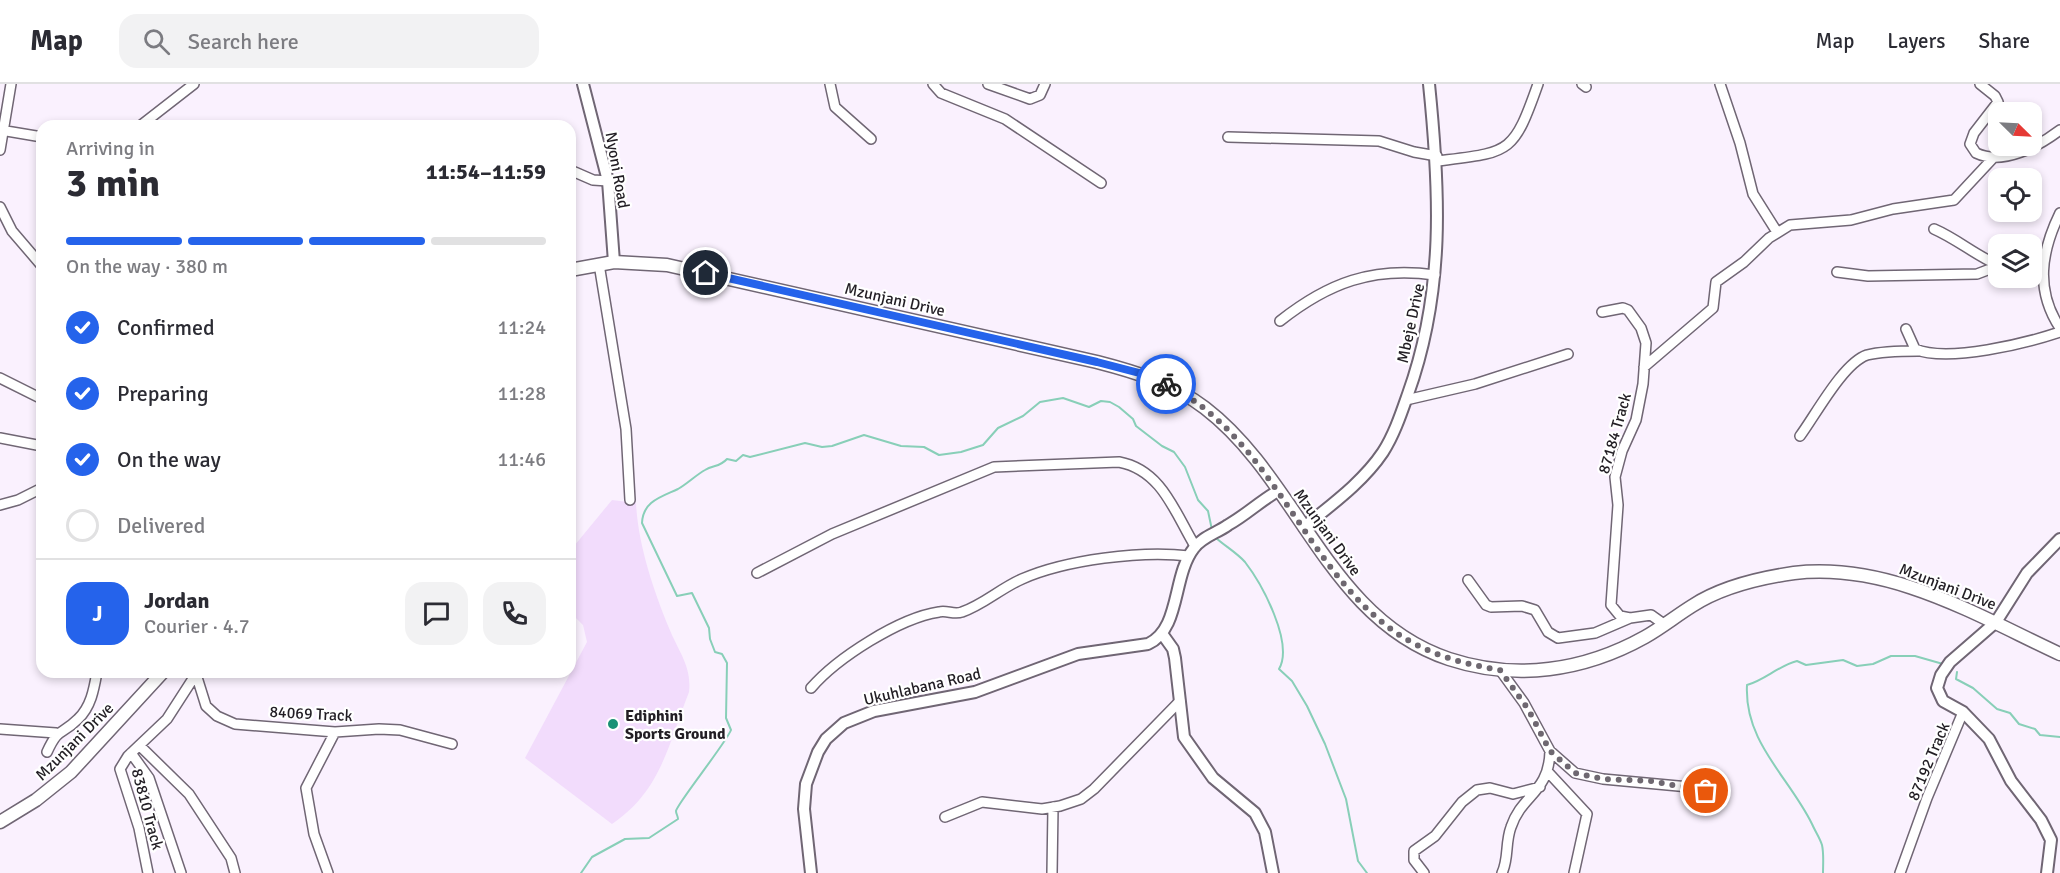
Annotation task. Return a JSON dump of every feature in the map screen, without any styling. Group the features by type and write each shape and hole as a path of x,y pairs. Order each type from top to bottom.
{"main road":[{"name":"Mzunjani Drive","path":"576,269 614,262 668,265 1147,375 1184,393 1223,424 1253,456 1356,596 1394,631 1412,643 1449,659 1500,670 1537,671 1583,663 1626,647 1665,625 1694,604 1727,589 1763,579 1812,572 1834,572 1886,580 1911,587 1996,622 2060,654"},
{"name":"Mzunjani Drive","path":"0,822 36,800 71,772 157,678"}],"street":[{"path":"0,150 11,84"},
{"path":"148,120 194,84"},
{"name":"Nyoni Road","path":"583,84 608,181 614,262"},
{"path":"830,84 835,107 871,139"},
{"path":"933,84 941,93 979,106 1005,119 1101,183"},
{"path":"988,84 1030,99 1040,95 1045,84"},
{"name":"Mbeje Drive","path":"1304,527 1370,468 1392,436 1422,347 1435,275 1437,158 1429,84"},
{"path":"1228,137 1379,141 1437,158 1488,155 1505,148 1521,129 1538,84"},
{"path":"1720,84 1740,143 1753,194 1777,232"},
{"path":"1980,84 1995,96 1998,102"},
{"path":"1988,115 1971,136 1970,144 1979,155 1988,156"},
{"path":"2042,142 2060,130"},
{"path":"2,131 36,136"},
{"path":"1644,367 1713,308 1714,285 1777,232 1790,225 1851,220 1893,209 1954,200 1995,156"},
{"path":"576,173 593,180 608,181"},
{"path":"0,207 12,231 36,259"},
{"path":"1800,436 1829,390 1858,360 1876,354 1979,351 2021,344 2060,330 2046,297 2042,278 2046,246 2060,213"},
{"path":"1934,229 1954,238 1972,253 1988,260"},
{"path":"599,264 626,429 630,500"},
{"path":"1837,272 1868,276 1977,274 1988,269"},
{"path":"1280,321 1323,291 1356,280 1390,272 1435,275"},
{"name":"87184 Track","path":"1602,312 1623,308 1632,313 1644,335 1644,367 1636,420 1622,451 1615,477 1618,515 1611,600 1615,612 1630,618"},
{"path":"1905,329 1909,340 1918,351"},
{"path":"1406,400 1475,384 1568,354"},
{"path":"0,378 36,396"},
{"path":"0,438 36,445"},
{"path":"757,573 832,534 994,466 1093,462 1129,464 1159,484 1199,542"},
{"path":"0,505 18,500 36,491"},
{"path":"1273,873 1265,832 1255,813 1213,778 1189,747 1182,728 1173,649 1163,635 1169,621 1179,576 1188,556 1199,542 1228,526 1278,492"},
{"path":"1996,622 2027,573 2060,539"},
{"path":"811,688 834,664 895,628 938,612 963,612 1021,579 1084,561 1170,553 1188,556"},
{"path":"1468,580 1486,605 1491,608 1522,606 1535,610 1548,632 1558,638 1595,633 1630,618 1651,615 1665,625"},
{"name":"87192 Track","path":"1900,873 1927,798 1963,712 1943,701 1938,692 1939,680 1957,654 1996,622"},
{"name":"Ukuhlabana Road","path":"812,873 804,809 807,784 818,752 826,739 844,723 874,711 975,692 1067,658 1148,644 1163,635"},
{"path":"1500,670 1528,709 1550,751 1582,776 1672,784 1723,797"},
{"path":"47,752 56,733 76,721 86,709 92,697 96,678"},
{"name":"83810 Track","path":"148,873 139,828 120,775 121,765 168,719 193,678"},
{"name":"84069 Track","path":"197,678 203,700 211,711 226,721 244,725 335,732 400,730 452,744"},
{"path":"945,818 982,802 1042,809 1081,799 1094,789 1180,701"},
{"path":"1963,712 1989,739 2012,781 2048,832 2050,846 2046,872"},
{"path":"0,729 56,733"},
{"path":"328,873 314,834 306,788 333,740 335,732"},
{"path":"140,746 189,794 231,858 235,873"},
{"path":"1502,873 1507,861 1511,826 1540,787 1548,772 1550,751"},
{"path":"131,753 148,778 180,873"},
{"path":"1548,772 1587,814 1574,873"},
{"path":"1424,873 1414,860 1414,851 1435,836 1472,794 1490,788 1513,794 1540,787"},
{"path":"1052,873 1053,807"}],"shaded area":[{"path":"612,500 636,503 647,566 688,674 689,692 661,766 642,797 612,824 525,758 568,678 576,678 576,663 587,642 583,625 576,618 576,544"}],"waterway":[{"path":"581,873 592,857 625,839 649,838 678,819 676,811 678,806 731,730 726,718 727,663 722,654 715,652 709,628 692,593 677,596 642,523 649,505 659,497 678,489 705,470 727,459 736,461 743,455 750,457 805,443 822,447 832,446 864,435 901,446 924,447 939,455 961,452 983,445 998,428 1023,416 1040,402 1063,398 1089,407 1101,401 1110,402 1133,419 1136,426 1162,446 1174,452 1185,467 1198,500 1208,511 1212,530"},
{"path":"1216,538 1245,562 1260,584 1274,614 1282,644 1283,658 1279,669 1292,681 1325,744 1346,799 1358,861 1367,873"},
{"path":"1823,873 1821,842 1802,807 1760,742 1748,705 1747,685 1797,661 1806,665 1843,660 1857,666 1873,664 1891,656 1915,656 1943,664"},
{"path":"1957,672 1956,679 1973,688 1997,709 2010,713 2019,724 2035,729 2040,735 2060,737"}],"way so far":[{"path":"1166,384 1184,393 1206,409 1239,440 1348,588 1375,616 1412,643 1430,652 1472,665 1500,670 1528,709 1538,732 1550,751 1575,773 1603,779 1651,781 1689,786 1706,791"}],"place":[{"name":"Ediphini Sports Ground","path":"613,724"}],"route":[{"path":"706,273 1127,369 1166,384"}]}
